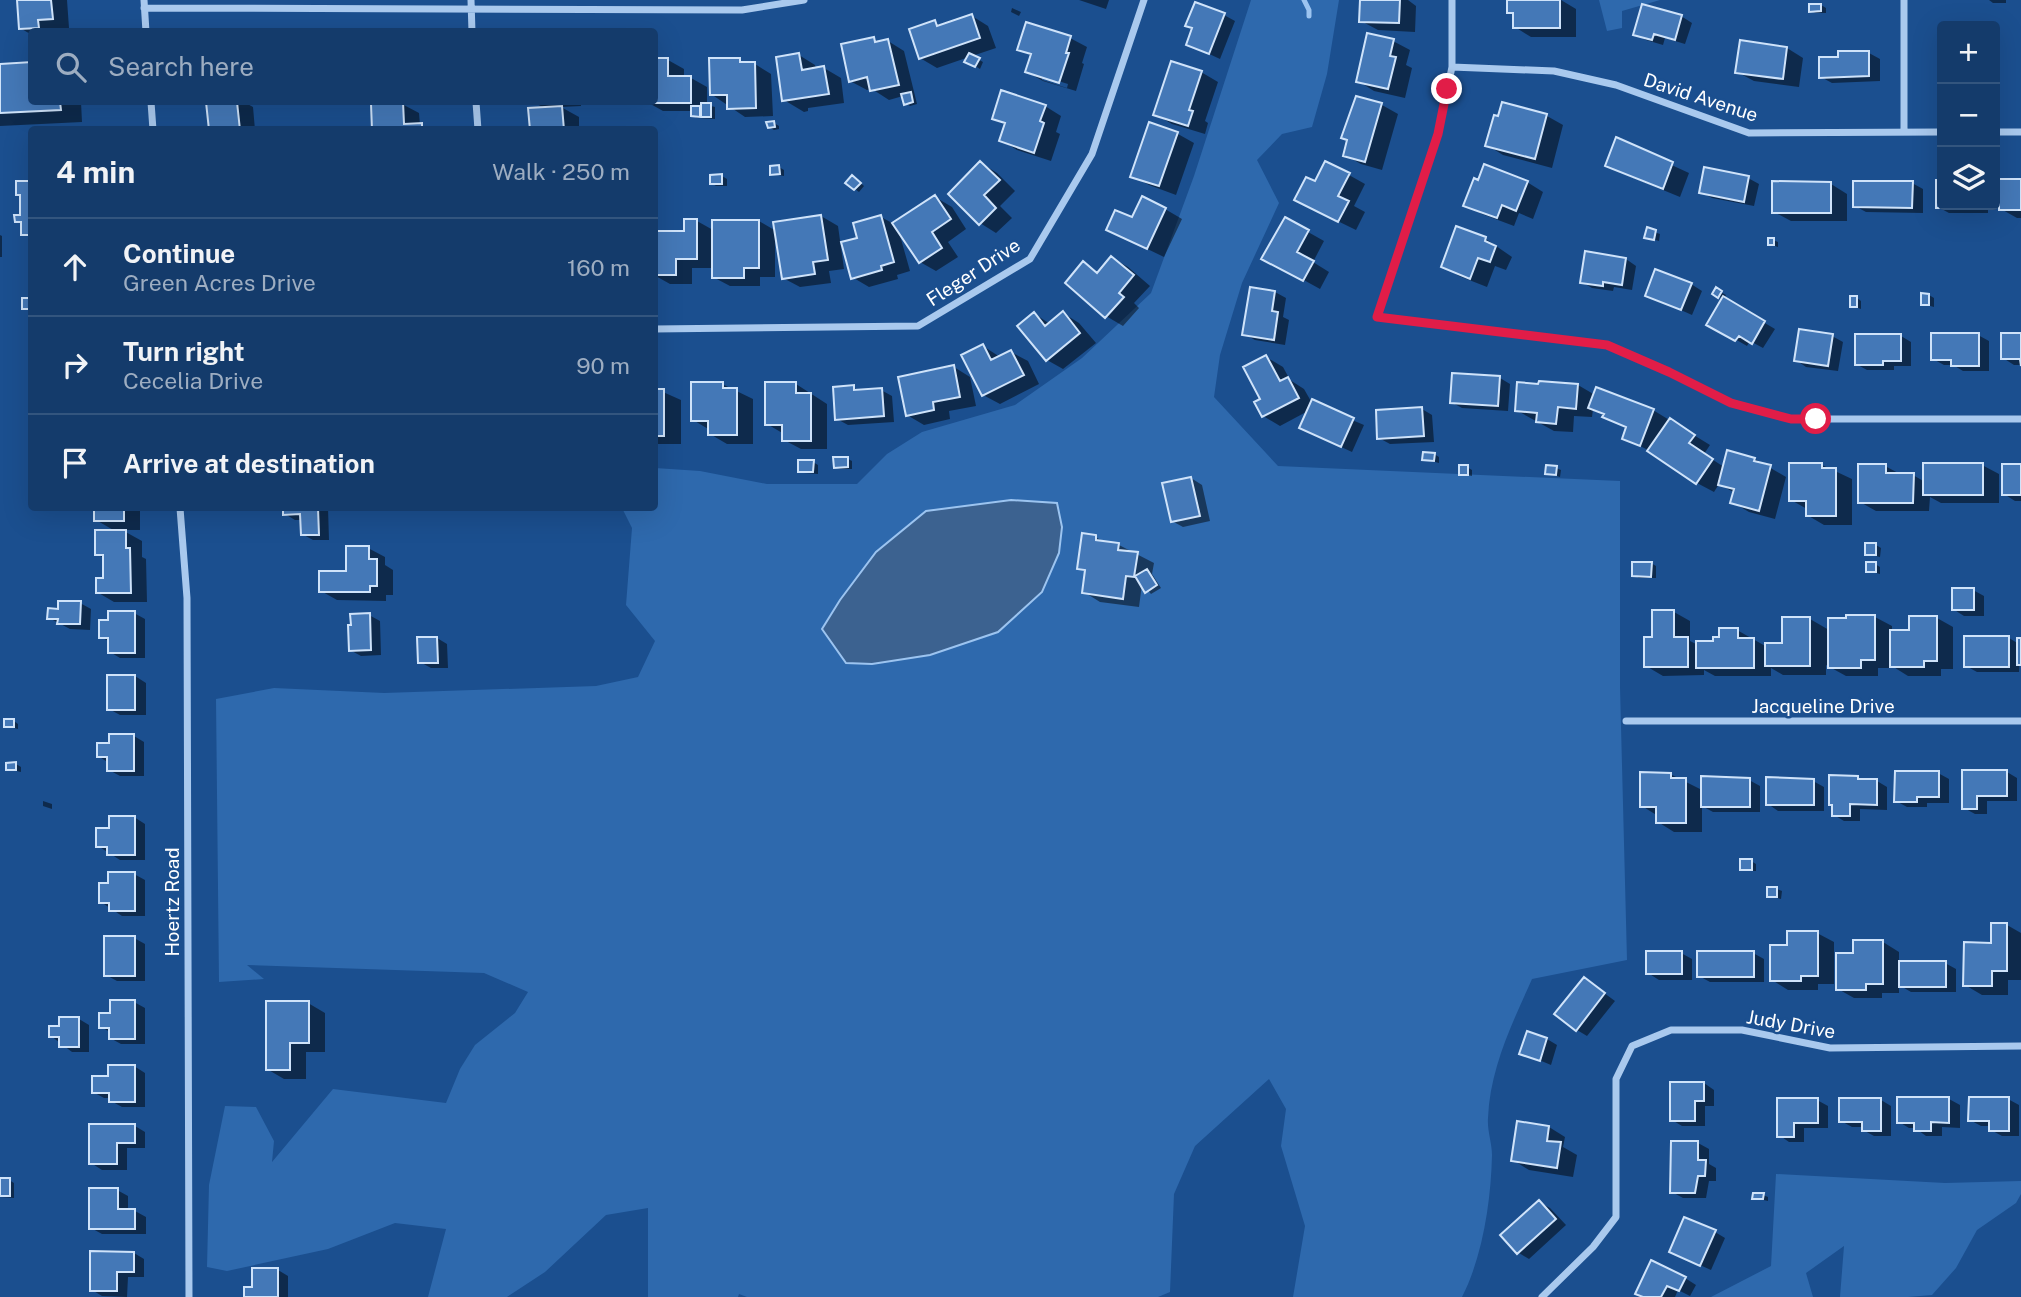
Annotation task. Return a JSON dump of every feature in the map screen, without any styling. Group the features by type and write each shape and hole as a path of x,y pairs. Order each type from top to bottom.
{"street":[{"path":"146,28 144,4 471,4 743,10 804,0"},
{"name":"Fleger Drive","path":"658,329 918,326 1030,259 1092,154 1144,0"},
{"path":"1451,0 1451,67 1438,134 1377,317 1607,345 1731,403 1791,419 2021,419"},
{"path":"1904,0 1904,132"},
{"path":"471,4 472,28"},
{"name":"David Avenue","path":"1451,67 1554,71 1616,85 1749,134 1937,132"},
{"path":"151,105 153,126"},
{"path":"476,105 478,126"},
{"path":"2000,132 2021,132"},
{"name":"Hoertz Road","path":"180,511 187,598 190,1297"},
{"name":"Jacqueline Drive","path":"1626,722 2021,722"},
{"name":"Judy Drive","path":"1542,1297 1593,1247 1616,1217 1616,1079 1632,1046 1671,1030 1742,1030 1830,1048 2021,1046"}],"shaded area":[{"path":"1251,0 1339,0 1327,74 1312,127 1282,134 1257,160 1279,203 1242,283 1220,355 1214,397 1278,466 1620,481 1620,687 1627,960 1532,979 1503,1047 1493,1082 1488,1118 1492,1155 1488,1209 1475,1264 1462,1297 1293,1297 1305,1226 1281,1146 1286,1109 1269,1079 1195,1146 1174,1194 1170,1292 1158,1297 747,1297 739,1294 738,1297 648,1297 648,1208 606,1215 545,1272 507,1297 428,1297 446,1229 395,1223 328,1249 227,1271 207,1267 209,1185 225,1106 256,1107 274,1141 272,1162 333,1089 446,1103 460,1069 475,1045 515,1013 528,992 484,973 247,965 264,979 219,982 216,699 274,688 384,693 596,686 638,677 655,641 626,605 632,528 624,511 658,511 658,468 700,471 767,484 857,484 887,454 922,432 1015,405 1082,358 1151,293 1194,176"},
{"path":"1599,0 1660,0 1622,11 1622,28 1607,31"},
{"path":"1011,500 1057,503 1062,527 1059,553 1042,592 998,632 930,655 872,664 846,663 822,629 876,552 926,511"},
{"path":"1776,1174 1945,1183 2021,1181 2021,1194 2016,1203 1977,1230 1956,1268 1932,1295 1840,1297 1844,1246 1806,1273 1813,1297 1711,1297 1771,1266"}],"building":[{"path":"17,0 51,0 53,19 38,20 39,28 19,29"},
{"path":"1360,0 1400,0 1399,23 1359,22"},
{"path":"1507,0 1560,0 1560,28 1513,28 1513,13 1507,13"},
{"path":"1195,2 1225,13 1209,54 1186,45 1192,28 1185,26"},
{"path":"1642,4 1682,15 1675,40 1654,34 1652,40 1633,35"},
{"path":"1809,4 1821,4 1821,11 1809,12"},
{"path":"972,14 980,38 919,59 909,29 935,20 937,26"},
{"path":"1026,22 1071,36 1066,53 1069,53 1059,83 1025,72 1031,54 1017,50"},
{"path":"1367,33 1394,39 1390,56 1396,57 1388,89 1356,82"},
{"path":"874,37 875,42 888,39 899,85 870,91 867,77 849,82 841,44"},
{"path":"1740,40 1787,47 1783,79 1735,73"},
{"path":"1838,51 1869,51 1869,76 1819,78 1819,57 1838,57"},
{"path":"799,53 802,70 824,66 829,94 782,101 776,57"},
{"path":"969,53 980,58 975,67 964,62"},
{"path":"658,58 668,58 668,76 691,76 691,103 658,103"},
{"path":"709,58 740,58 740,62 755,62 756,108 727,109 727,95 710,95"},
{"path":"1171,61 1202,71 1189,110 1193,111 1188,126 1153,115"},
{"path":"28,62 28,105 60,105 61,110 0,113 0,64"},
{"path":"1001,90 1046,105 1040,121 1044,123 1034,153 999,141 1005,123 992,119"},
{"path":"911,92 913,102 904,105 901,94"},
{"path":"1356,96 1382,103 1365,162 1343,156 1347,140 1341,138"},
{"path":"1502,102 1547,114 1535,159 1485,146 1494,115 1498,116"},
{"path":"701,103 711,103 711,117 701,117"},
{"path":"206,105 237,105 240,126 209,126"},
{"path":"371,105 403,105 404,124 422,123 422,126 372,126"},
{"path":"562,106 564,126 530,126 528,108"},
{"path":"691,106 700,106 700,117 691,116"},
{"path":"774,121 775,127 768,128 766,122"},
{"path":"1149,122 1178,132 1159,186 1130,177"},
{"path":"1616,137 1673,162 1663,189 1605,166"},
{"path":"980,161 1000,180 984,195 996,208 979,225 948,194"},
{"path":"1325,161 1350,173 1338,196 1349,201 1338,222 1294,200 1306,177 1315,181"},
{"path":"1484,164 1528,181 1516,211 1502,205 1497,218 1463,206 1474,178 1478,180"},
{"path":"779,165 780,174 770,175 770,166"},
{"path":"1704,167 1749,176 1744,202 1699,193"},
{"path":"722,174 722,184 710,184 710,175"},
{"path":"852,175 861,183 854,190 845,183"},
{"path":"2000,179 2021,179 2021,210 2000,210"},
{"path":"16,181 28,181 28,235 21,235 21,222 15,222 14,215 20,215 20,195 16,195"},
{"path":"1772,181 1831,182 1831,213 1772,213"},
{"path":"1853,181 1913,181 1912,208 1853,207"},
{"path":"935,195 951,219 932,232 942,248 919,263 892,223"},
{"path":"1142,196 1166,208 1147,249 1106,230 1115,210 1132,217"},
{"path":"821,215 828,260 813,262 815,274 782,279 773,222"},
{"path":"881,215 894,262 881,266 882,270 851,279 841,242 857,238 853,223"},
{"path":"1285,217 1309,230 1297,252 1314,261 1303,281 1261,259"},
{"path":"684,219 697,219 697,259 676,259 676,275 658,275 658,231 684,231"},
{"path":"712,220 759,220 759,268 744,268 744,278 712,278"},
{"path":"1456,226 1486,237 1485,241 1496,246 1490,262 1478,258 1470,279 1441,267"},
{"path":"1647,227 1656,230 1654,240 1644,238"},
{"path":"1768,238 1774,238 1774,245 1768,245"},
{"path":"1585,251 1626,258 1622,285 1580,283"},
{"path":"1111,256 1134,275 1119,293 1124,297 1105,318 1065,283 1083,261 1097,273"},
{"path":"1655,269 1692,283 1681,310 1645,296"},
{"path":"1250,287 1275,291 1272,311 1278,312 1274,340 1242,335"},
{"path":"1716,287 1722,291 1718,298 1712,294"},
{"path":"1921,293 1929,294 1929,305 1921,305"},
{"path":"1723,296 1765,321 1752,344 1739,336 1735,341 1706,325"},
{"path":"1850,296 1857,296 1857,307 1850,307"},
{"path":"22,298 28,298 28,309 22,309"},
{"path":"1063,311 1080,333 1046,361 1017,326 1034,312 1045,326"},
{"path":"1799,329 1833,334 1828,366 1794,361"},
{"path":"1931,333 1979,333 1979,366 1951,366 1951,360 1931,360"},
{"path":"2001,333 2021,333 2021,366 2020,359 2001,359"},
{"path":"1855,334 1901,334 1901,361 1883,361 1883,365 1855,365"},
{"path":"983,344 991,360 1011,350 1024,375 982,396 961,355"},
{"path":"1266,355 1280,381 1288,377 1299,398 1262,417 1254,402 1260,399 1243,367"},
{"path":"954,365 960,397 933,402 934,410 906,416 898,377"},
{"path":"1452,373 1500,376 1498,406 1450,403"},
{"path":"1539,381 1578,384 1576,409 1558,407 1556,424 1536,422 1537,413 1515,411 1517,382 1538,384"},
{"path":"691,382 723,382 723,388 737,388 737,435 708,435 708,421 691,421"},
{"path":"765,382 796,382 796,393 811,393 811,441 782,441 782,425 765,425"},
{"path":"854,385 854,390 882,388 884,416 835,420 833,387"},
{"path":"1596,387 1654,409 1640,446 1622,439 1626,427 1588,408"},
{"path":"658,389 664,389 664,436 658,436"},
{"path":"1312,399 1354,418 1341,447 1299,428"},
{"path":"1422,407 1424,436 1377,439 1376,410"},
{"path":"1670,418 1695,435 1689,443 1713,459 1696,484 1647,451"},
{"path":"1727,450 1771,465 1759,511 1730,503 1734,489 1718,485"},
{"path":"1423,452 1435,453 1434,461 1422,460"},
{"path":"833,457 848,457 848,467 834,468"},
{"path":"798,460 814,460 813,472 798,472"},
{"path":"1789,463 1822,463 1822,468 1836,468 1836,516 1806,516 1806,501 1789,501"},
{"path":"1923,463 1983,463 1983,495 1923,495"},
{"path":"1858,464 1886,464 1886,473 1914,473 1913,503 1858,503"},
{"path":"2002,464 2021,464 2021,495 2002,495"},
{"path":"1459,465 1468,465 1468,475 1459,475"},
{"path":"1546,465 1557,466 1556,475 1545,474"},
{"path":"1191,477 1200,516 1171,522 1162,483"},
{"path":"94,511 124,511 124,521 94,521"},
{"path":"283,511 318,511 319,535 301,535 300,514 283,515"},
{"path":"95,530 126,530 126,548 130,548 131,593 96,593 96,578 103,578 103,555 95,555"},
{"path":"1082,533 1096,535 1096,540 1119,543 1118,550 1138,552 1134,577 1126,576 1123,599 1082,593 1085,570 1077,569"},
{"path":"1865,543 1876,543 1876,555 1865,555"},
{"path":"346,546 369,546 369,559 377,559 377,586 370,586 370,592 319,592 319,571 346,571"},
{"path":"1632,562 1652,562 1651,577 1632,576"},
{"path":"1866,562 1876,562 1876,572 1866,572"},
{"path":"1147,569 1157,585 1145,593 1135,576"},
{"path":"1952,588 1974,588 1974,610 1952,610"},
{"path":"58,601 81,601 80,624 57,624 58,619 47,619 48,608 58,609"},
{"path":"1652,610 1674,610 1674,637 1688,637 1688,667 1644,667 1644,637 1652,637"},
{"path":"108,611 135,611 135,653 108,653 108,638 99,638 99,620 108,620"},
{"path":"370,613 371,650 349,651 350,614"},
{"path":"1846,615 1875,615 1875,660 1861,660 1861,668 1828,668 1828,618 1846,618"},
{"path":"1909,616 1937,616 1937,661 1924,661 1924,667 1890,667 1890,630 1909,630"},
{"path":"1782,617 1810,617 1810,666 1765,666 1765,643 1782,643"},
{"path":"1719,628 1738,628 1738,638 1754,638 1754,668 1696,668 1696,641 1713,641 1713,637 1719,637"},
{"path":"1964,636 2009,636 2009,667 1964,667"},
{"path":"417,637 437,637 438,663 418,663"},
{"path":"2017,638 2021,638 2021,665 2017,665"},
{"path":"107,675 135,675 135,710 107,710"},
{"path":"4,719 14,719 14,727 4,727"},
{"path":"109,734 134,734 134,771 107,771 107,757 97,757 97,743 109,743"},
{"path":"16,762 16,770 6,770 6,763"},
{"path":"1962,770 2007,770 2007,796 1977,796 1977,809 1962,809"},
{"path":"1895,771 1939,771 1939,797 1917,797 1917,802 1894,802"},
{"path":"1640,772 1671,773 1671,778 1686,778 1686,823 1656,823 1656,807 1640,807"},
{"path":"1829,775 1877,779 1877,805 1850,804 1850,816 1832,816 1832,805 1829,805"},
{"path":"1701,776 1750,778 1750,807 1701,807"},
{"path":"1766,777 1814,779 1814,805 1766,805"},
{"path":"109,816 135,816 135,855 107,855 107,847 96,847 96,828 109,828"},
{"path":"1740,859 1752,859 1752,870 1740,870"},
{"path":"108,872 135,872 135,911 109,911 109,903 99,903 99,883 108,883"},
{"path":"1767,887 1777,887 1777,897 1767,897"},
{"path":"1991,923 2007,923 2007,971 1992,971 1992,986 1963,986 1964,942 1991,943"},
{"path":"1787,931 1818,931 1818,976 1801,976 1801,981 1770,981 1770,945 1787,945"},
{"path":"104,936 135,936 135,976 104,976"},
{"path":"1853,940 1883,940 1883,984 1866,984 1866,990 1836,990 1836,953 1853,953"},
{"path":"1646,951 1682,951 1682,974 1646,974"},
{"path":"1697,951 1754,951 1754,977 1697,977"},
{"path":"1899,961 1946,961 1946,987 1899,987"},
{"path":"1584,977 1605,993 1576,1031 1554,1014"},
{"path":"110,1000 135,1000 135,1039 109,1039 109,1028 99,1028 99,1013 110,1013"},
{"path":"266,1001 309,1001 309,1043 290,1043 290,1070 266,1070"},
{"path":"59,1017 79,1017 79,1047 59,1047 59,1037 49,1037 49,1026 59,1026"},
{"path":"1527,1031 1547,1038 1540,1061 1519,1054"},
{"path":"108,1065 135,1065 135,1102 109,1102 109,1093 92,1093 92,1076 108,1076"},
{"path":"1670,1082 1704,1082 1704,1101 1695,1101 1695,1121 1670,1121"},
{"path":"1897,1097 1949,1097 1949,1123 1931,1122 1931,1131 1914,1131 1914,1123 1897,1123"},
{"path":"1969,1097 2009,1097 2009,1131 1989,1131 1989,1121 1968,1121"},
{"path":"1777,1098 1818,1098 1818,1123 1794,1123 1794,1137 1777,1137"},
{"path":"1839,1098 1881,1098 1881,1131 1862,1131 1862,1122 1839,1122"},
{"path":"1517,1121 1549,1126 1547,1141 1561,1142 1557,1168 1511,1161"},
{"path":"89,1124 135,1124 135,1143 117,1143 117,1164 89,1164"},
{"path":"1671,1141 1698,1141 1698,1160 1706,1160 1705,1176 1698,1176 1695,1193 1670,1193"},
{"path":"0,1178 10,1178 10,1196 0,1196"},
{"path":"89,1188 118,1188 118,1209 135,1209 135,1229 89,1229"},
{"path":"1753,1193 1764,1193 1763,1199 1752,1199"},
{"path":"1539,1200 1556,1219 1517,1254 1500,1235"},
{"path":"1684,1217 1716,1230 1700,1266 1669,1252"},
{"path":"90,1251 134,1252 134,1272 117,1272 117,1291 90,1291"},
{"path":"1651,1260 1686,1277 1679,1291 1667,1286 1661,1297 1635,1294"},
{"path":"252,1268 278,1268 278,1297 244,1297 244,1287 252,1287"}],"waterway":[{"path":"1304,0 1309,16"}],"route":[{"path":"1447,89 1438,134 1377,317 1607,345 1731,403 1791,419 1816,419"}]}
